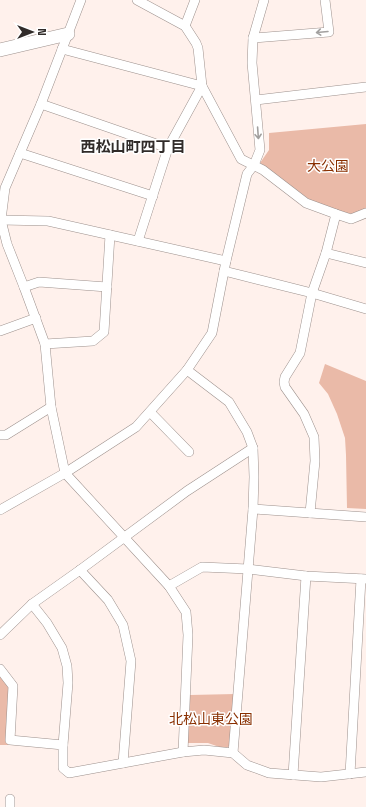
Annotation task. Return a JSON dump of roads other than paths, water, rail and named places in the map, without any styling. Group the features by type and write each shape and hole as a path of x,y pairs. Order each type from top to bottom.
{"street":[{"path":"81,0 41,104 5,188 1,220 4,245 24,287 45,344 51,407 65,473 169,586 186,612 188,635 183,752"},
{"path":"137,0 185,26 198,48 202,86 241,159 263,170 306,203 351,219 366,213"},
{"path":"185,26 195,0"},
{"path":"0,510 65,473 136,426 187,370 212,333 226,261 248,174 254,165 260,150 252,63 253,38 264,0"},
{"path":"253,38 329,32 325,0"},
{"path":"0,50 68,34"},
{"path":"62,49 202,86"},
{"path":"138,241 168,148 202,86"},
{"path":"256,100 366,88"},
{"path":"41,104 168,148"},
{"path":"20,153 153,196"},
{"path":"310,513 315,461 314,437 304,414 284,382 285,377 300,353 312,293 326,253 336,214"},
{"path":"1,220 48,221 226,261"},
{"path":"45,344 93,341 104,332 110,235"},
{"path":"326,253 366,263"},
{"path":"224,271 312,293 366,309"},
{"path":"24,287 39,282 107,287"},
{"path":"0,332 36,318"},
{"path":"187,370 229,402 247,432 253,448 253,509 233,753"},
{"path":"0,435 6,435 51,407"},
{"path":"150,412 189,452"},
{"path":"0,635 32,604 188,491 253,448"},
{"path":"253,509 366,517"},
{"path":"169,586 202,567 248,569 306,576 363,579 350,774"},
{"path":"80,570 108,600 123,625 125,632 131,660 123,763"},
{"path":"293,775 306,576"},
{"path":"32,604 47,623 62,648 67,666 68,684 62,768 69,773 183,752 204,750 233,753 247,765 269,773 321,777 366,772"},
{"path":"0,669 13,686 10,740 63,745"}],"district":[{"name":"西松山町四丁目","path":"133,146"}],"park label":[{"name":"大公園","path":"328,166"},
{"name":"北松山東公園","path":"211,719"}]}
